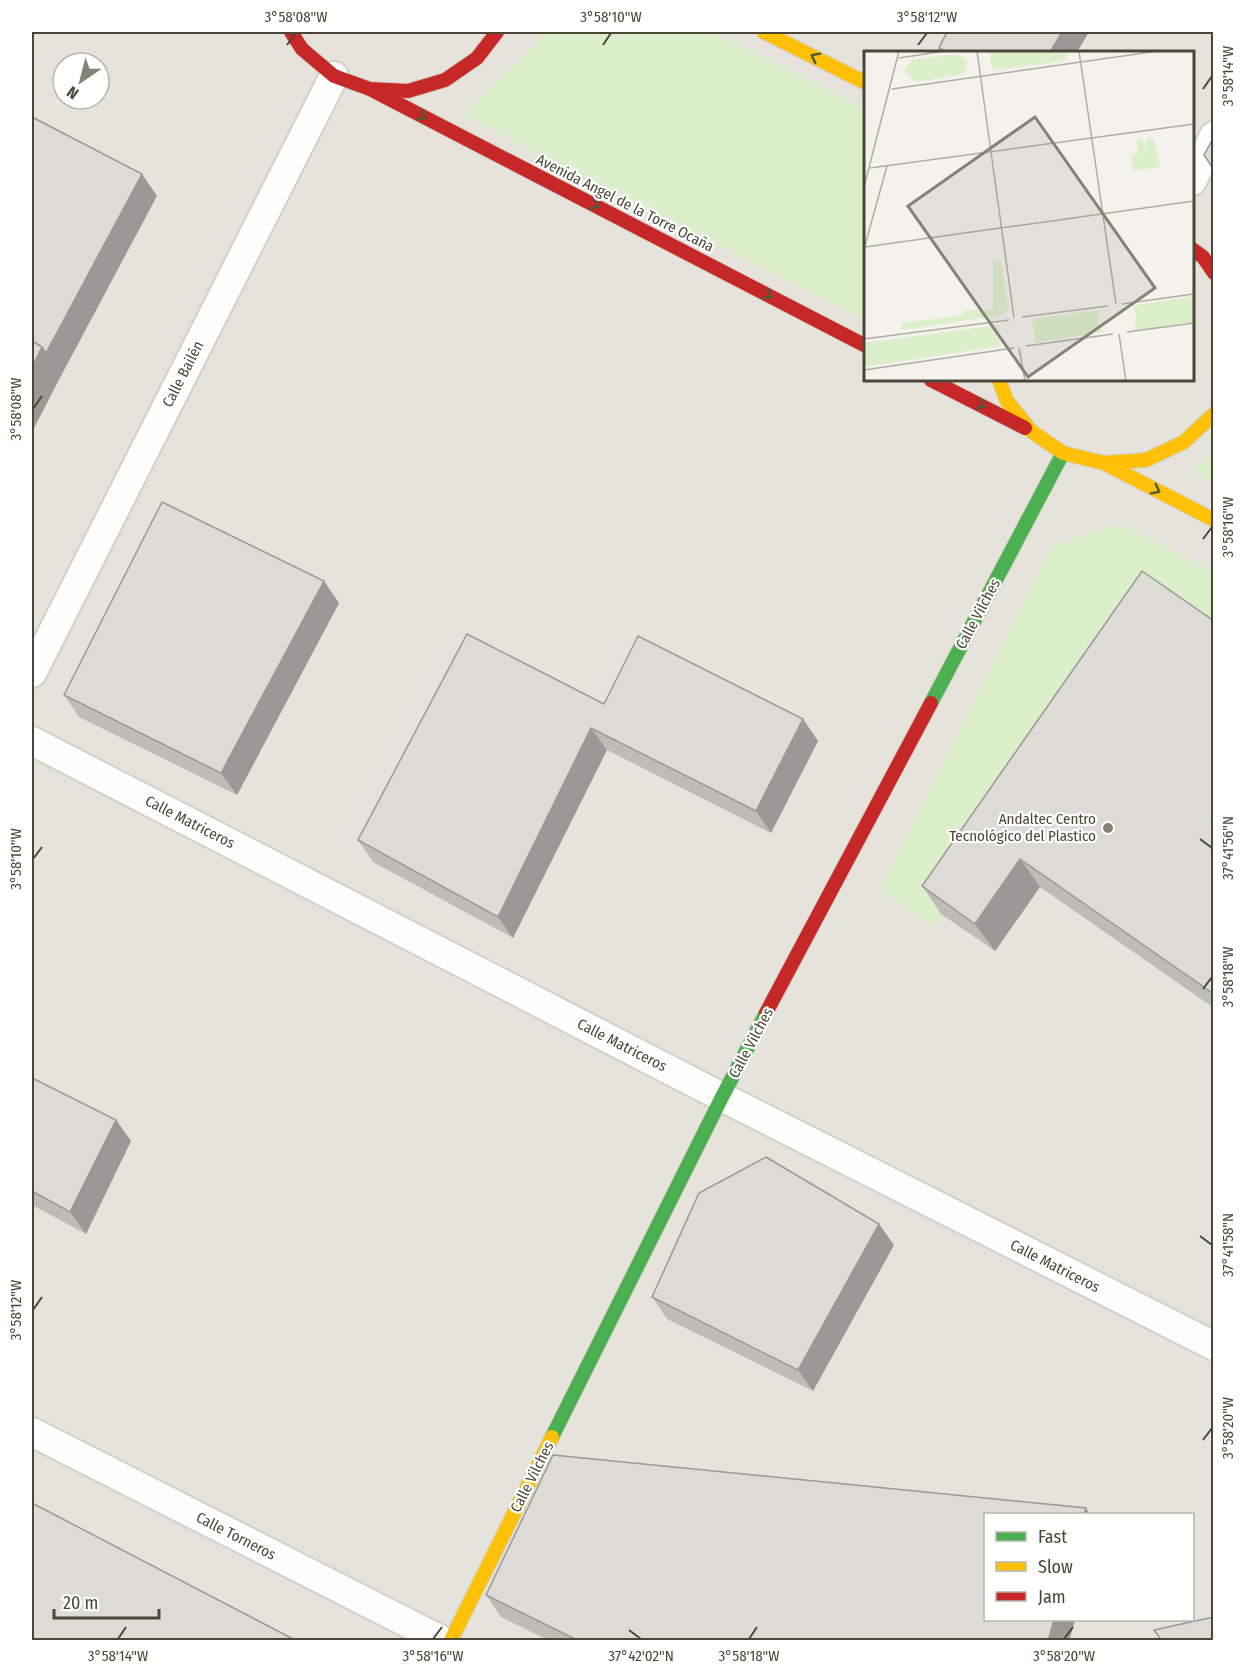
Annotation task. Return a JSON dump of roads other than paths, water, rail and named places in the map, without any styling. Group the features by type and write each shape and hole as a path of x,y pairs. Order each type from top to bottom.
{"street":[{"path":"291,32 302,50"},
{"path":"275,36 302,50 334,76 370,89 408,91 445,80 477,58 497,32"},
{"path":"764,32 864,83"},
{"name":"Calle Bailén","path":"32,673 334,76"},
{"name":"Avenida Angel de la Torre Ocaña","path":"370,89 864,345"},
{"path":"1194,178 1214,136"},
{"path":"1203,256 1214,273"},
{"path":"933,381 1031,431 1063,453 1104,464 1214,520"},
{"path":"999,381 1006,401 1031,431"},
{"path":"1104,464 1146,460 1184,442 1214,414"},
{"name":"Calle Vilches","path":"451,1641 722,1097 1063,453"},
{"name":"Calle Matriceros","path":"32,741 722,1097 1214,1346"},
{"name":"Calle Torneros","path":"32,1432 441,1641"}],"place":[{"name":"Andaltec Centro Tecnológico del Plastico","path":"1108,828"}]}
